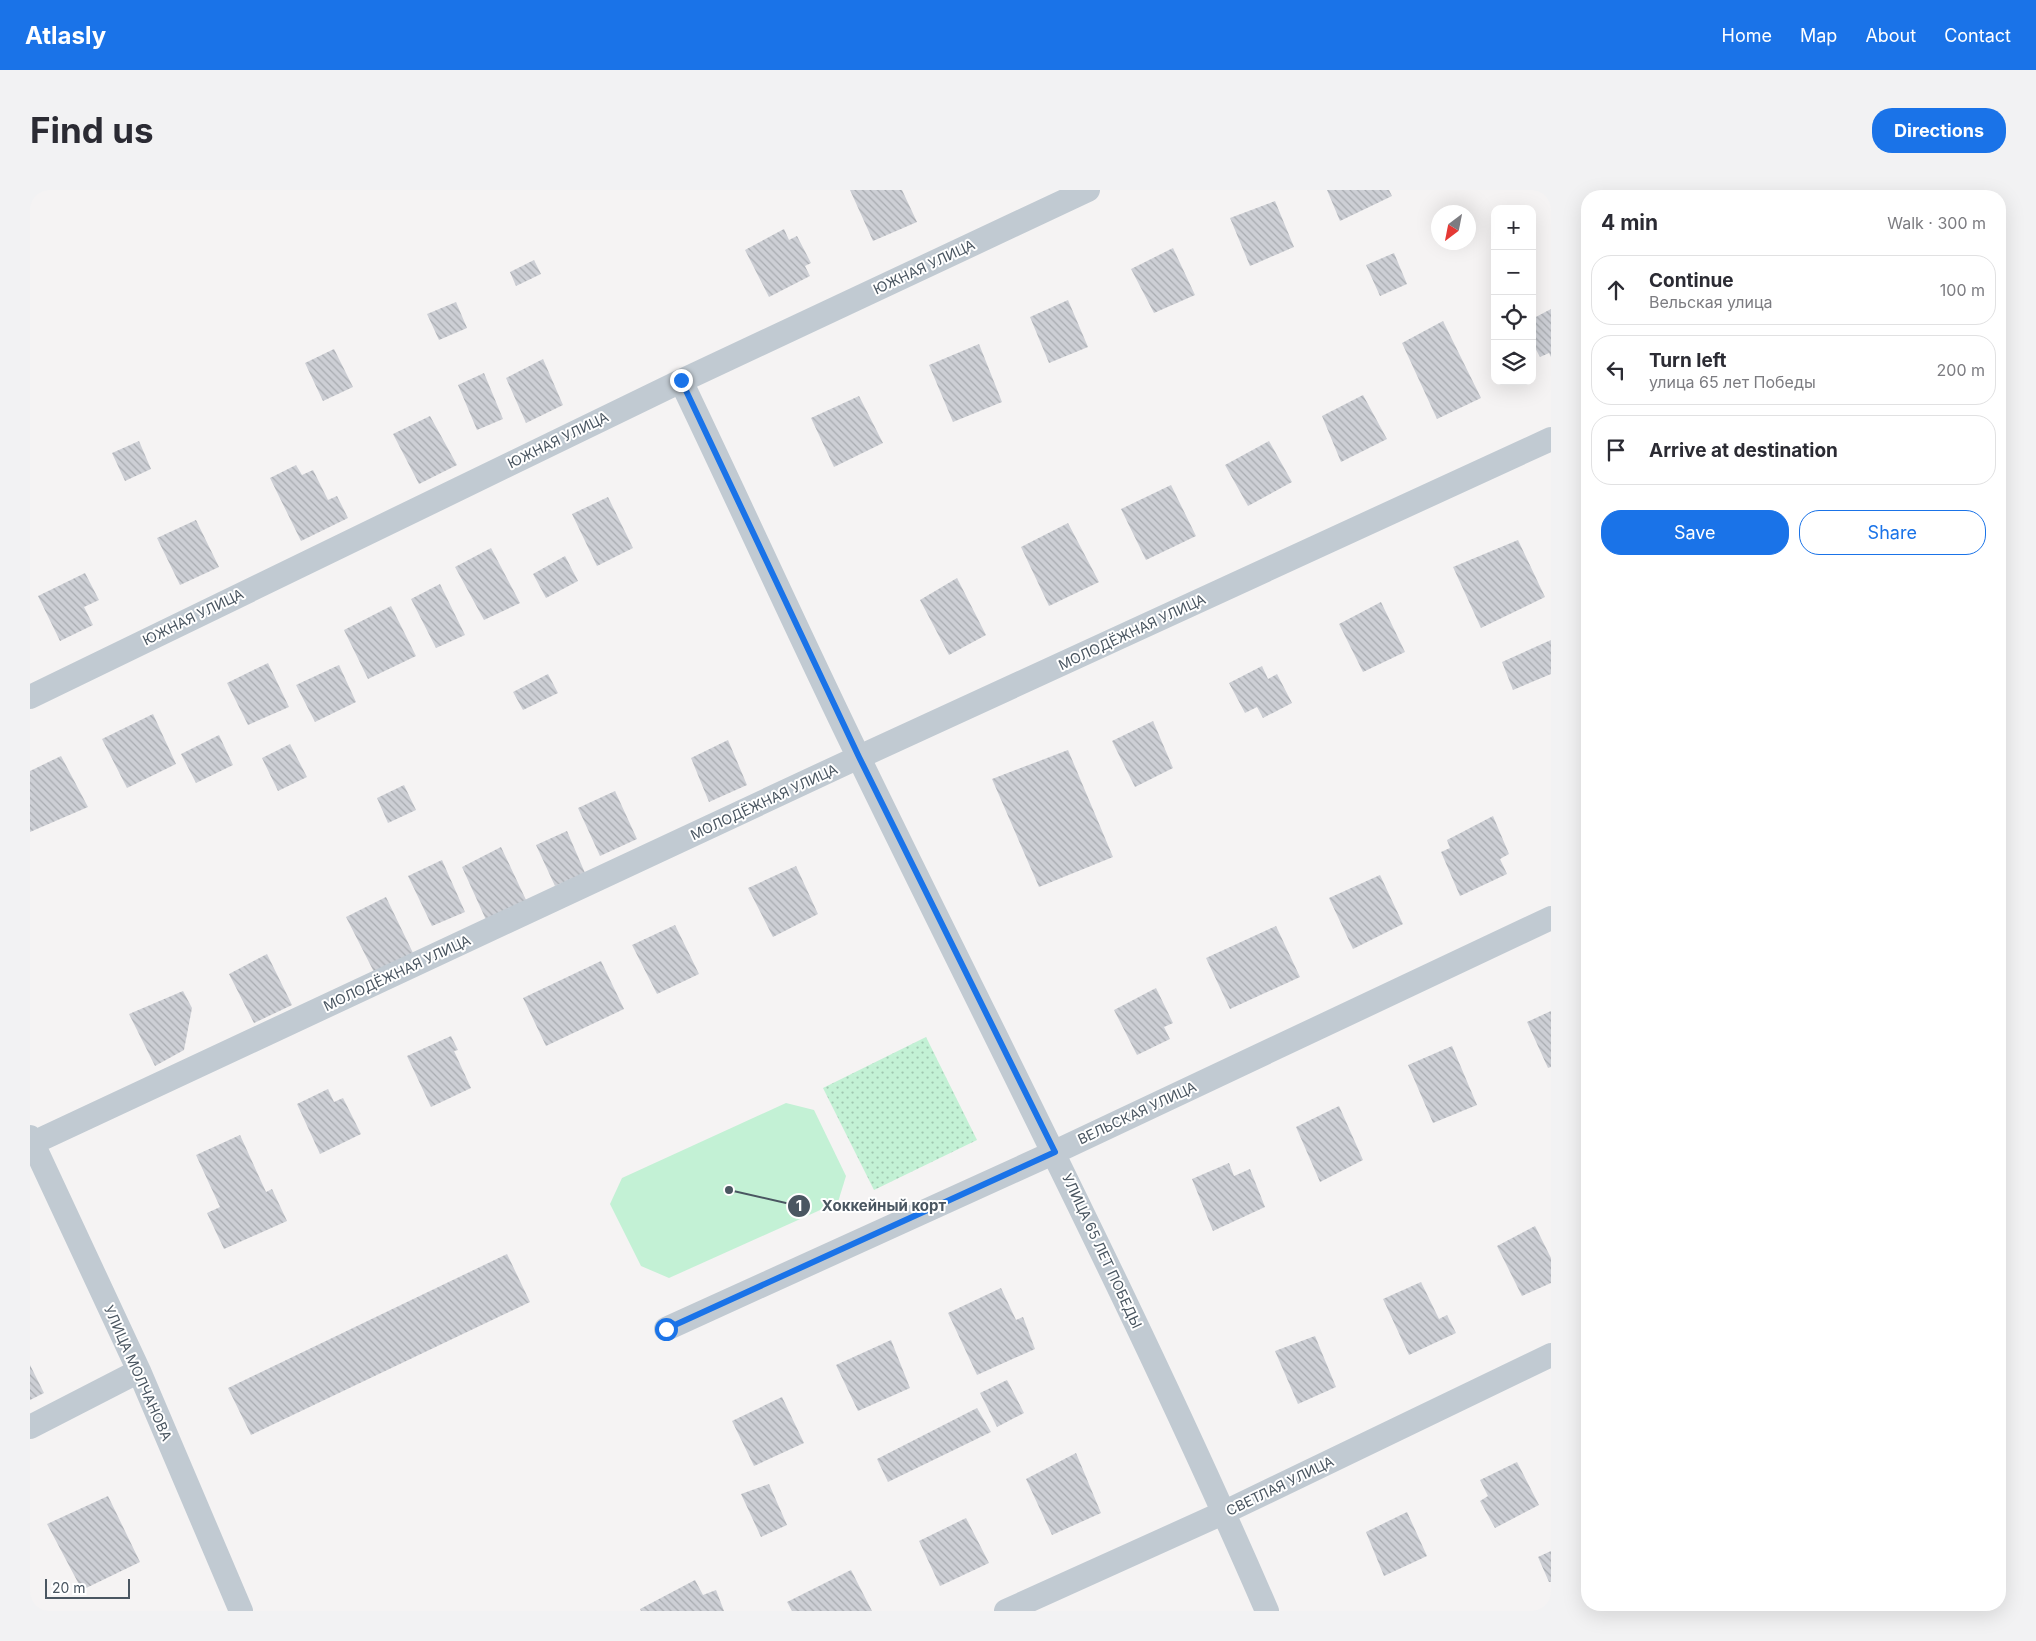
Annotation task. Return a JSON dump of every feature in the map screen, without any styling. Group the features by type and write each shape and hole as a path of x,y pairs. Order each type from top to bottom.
{"street":[{"name":"ЮЖНАЯ УЛИЦА","path":"30,697 681,380 1088,190"},
{"name":"УЛИЦА 65 ЛЕТ ПОБЕДЫ","path":"681,380 859,757 1055,1152 1225,1512 1268,1611"},
{"name":"МОЛОДЁЖНАЯ УЛИЦА","path":"32,1140 1551,439"},
{"name":"ВЕЛЬСКАЯ УЛИЦА","path":"666,1329 1055,1152 1551,918"},
{"name":"УЛИЦА МОЛЧАНОВА","path":"32,1140 139,1371 241,1611"},
{"name":"СВЕТЛАЯ УЛИЦА","path":"1006,1611 1225,1512 1551,1355"},
{"path":"30,1427 139,1371"}],"green space":[{"path":"926,1037 977,1140 874,1190 823,1088"},
{"path":"786,1103 814,1110 846,1176 838,1202 669,1278 641,1266 610,1204 622,1178"}],"building":[{"path":"850,190 902,190 917,222 873,241"},
{"path":"1327,190 1389,190 1392,196 1340,221"},
{"path":"1275,201 1294,247 1250,266 1230,218"},
{"path":"784,229 789,240 797,236 811,263 805,266 810,276 769,297 745,250"},
{"path":"1173,248 1195,295 1154,313 1131,269"},
{"path":"1394,253 1407,284 1380,296 1366,265"},
{"path":"534,260 541,274 516,286 510,272"},
{"path":"1068,300 1088,347 1049,363 1030,317"},
{"path":"456,302 467,328 439,340 427,314"},
{"path":"1551,309 1551,357 1549,353 1540,357 1536,350 1536,317"},
{"path":"1443,321 1481,398 1437,419 1402,343"},
{"path":"979,344 1002,402 953,422 929,365"},
{"path":"334,349 353,387 323,401 305,363"},
{"path":"543,359 563,405 526,423 506,378"},
{"path":"484,373 503,419 477,430 458,385"},
{"path":"1363,395 1387,439 1341,462 1322,416"},
{"path":"859,396 883,443 834,467 811,418"},
{"path":"430,416 457,465 419,484 393,434"},
{"path":"139,441 151,469 125,481 112,453"},
{"path":"1269,441 1292,482 1248,506 1225,465"},
{"path":"296,465 302,475 313,470 328,500 337,496 348,518 301,541 270,478"},
{"path":"1171,485 1196,536 1146,560 1121,509"},
{"path":"608,497 633,548 597,566 572,514"},
{"path":"196,520 219,567 180,585 157,538"},
{"path":"1068,523 1099,582 1049,606 1021,547"},
{"path":"1518,540 1545,597 1481,628 1453,567"},
{"path":"491,548 520,603 484,620 455,567"},
{"path":"565,556 578,581 546,598 533,574"},
{"path":"85,573 99,600 84,607 93,625 60,641 38,596"},
{"path":"957,578 986,635 949,655 920,600"},
{"path":"440,584 465,635 436,648 411,599"},
{"path":"1381,602 1405,652 1363,672 1339,624"},
{"path":"391,606 416,656 368,679 344,630"},
{"path":"1551,640 1551,674 1513,690 1502,662"},
{"path":"268,663 289,707 248,725 227,683"},
{"path":"339,665 356,702 315,722 296,685"},
{"path":"1262,666 1268,679 1277,674 1292,703 1263,718 1257,707 1245,713 1229,683"},
{"path":"548,674 558,693 523,710 513,692"},
{"path":"153,714 176,764 127,788 102,739"},
{"path":"1153,721 1173,768 1135,787 1112,741"},
{"path":"219,735 233,765 196,783 181,754"},
{"path":"728,740 747,785 709,802 691,758"},
{"path":"290,744 307,777 278,791 262,758"},
{"path":"1068,750 1113,857 1039,887 992,779"},
{"path":"61,756 88,807 30,832 30,771"},
{"path":"404,785 416,810 388,823 377,798"},
{"path":"615,791 637,839 600,856 578,808"},
{"path":"1493,816 1509,854 1500,859 1507,874 1460,896 1441,852 1450,848 1447,840"},
{"path":"567,831 585,873 555,886 536,845"},
{"path":"501,847 527,902 487,922 462,867"},
{"path":"442,860 465,912 432,926 408,876"},
{"path":"796,866 818,914 773,937 748,888"},
{"path":"1380,875 1403,924 1353,949 1329,898"},
{"path":"386,897 413,953 374,972 346,917"},
{"path":"675,925 699,974 657,994 632,945"},
{"path":"1276,926 1300,977 1230,1009 1206,958"},
{"path":"267,954 292,1005 254,1023 229,974"},
{"path":"601,961 624,1009 546,1046 523,998"},
{"path":"1156,988 1173,1023 1164,1027 1170,1039 1137,1055 1114,1010"},
{"path":"183,991 192,1008 184,1050 155,1066 129,1014"},
{"path":"1551,1011 1551,1067 1548,1068 1527,1022"},
{"path":"451,1036 458,1050 454,1051 471,1088 431,1107 407,1056"},
{"path":"1452,1046 1477,1105 1433,1123 1408,1065"},
{"path":"328,1089 334,1102 343,1098 361,1134 320,1154 297,1104"},
{"path":"1339,1106 1363,1160 1320,1182 1296,1127"},
{"path":"240,1135 266,1192 272,1189 287,1221 224,1249 207,1213 220,1207 196,1155"},
{"path":"1229,1163 1234,1176 1250,1169 1265,1207 1213,1231 1192,1179"},
{"path":"1535,1226 1551,1258 1551,1283 1522,1296 1497,1246"},
{"path":"507,1254 530,1302 251,1435 228,1388"},
{"path":"1421,1282 1439,1319 1447,1315 1456,1333 1409,1355 1383,1299"},
{"path":"1001,1288 1016,1320 1023,1317 1035,1349 977,1375 948,1313"},
{"path":"1315,1336 1336,1387 1298,1404 1275,1351"},
{"path":"891,1340 910,1388 858,1411 836,1365"},
{"path":"30,1365 44,1393 30,1400"},
{"path":"1007,1380 1024,1413 997,1427 980,1393"},
{"path":"782,1397 804,1443 754,1466 732,1421"},
{"path":"977,1408 991,1432 888,1482 877,1459"},
{"path":"1076,1453 1101,1513 1052,1535 1026,1479"},
{"path":"1517,1462 1539,1505 1495,1528 1480,1501 1488,1496 1480,1480"},
{"path":"769,1484 787,1525 761,1537 741,1494"},
{"path":"108,1496 140,1562 82,1590 47,1524"},
{"path":"1407,1512 1427,1556 1384,1576 1366,1532"},
{"path":"966,1518 989,1563 940,1586 919,1541"},
{"path":"1551,1551 1551,1582 1549,1582 1538,1557"},
{"path":"851,1570 872,1611 792,1611 787,1602"},
{"path":"695,1580 703,1595 716,1590 724,1611 641,1611 640,1609"}],"place":[{"name":"Хоккейный корт","path":"729,1190"}],"route":[{"path":"666,1329 1055,1152 859,757 681,380"}]}
